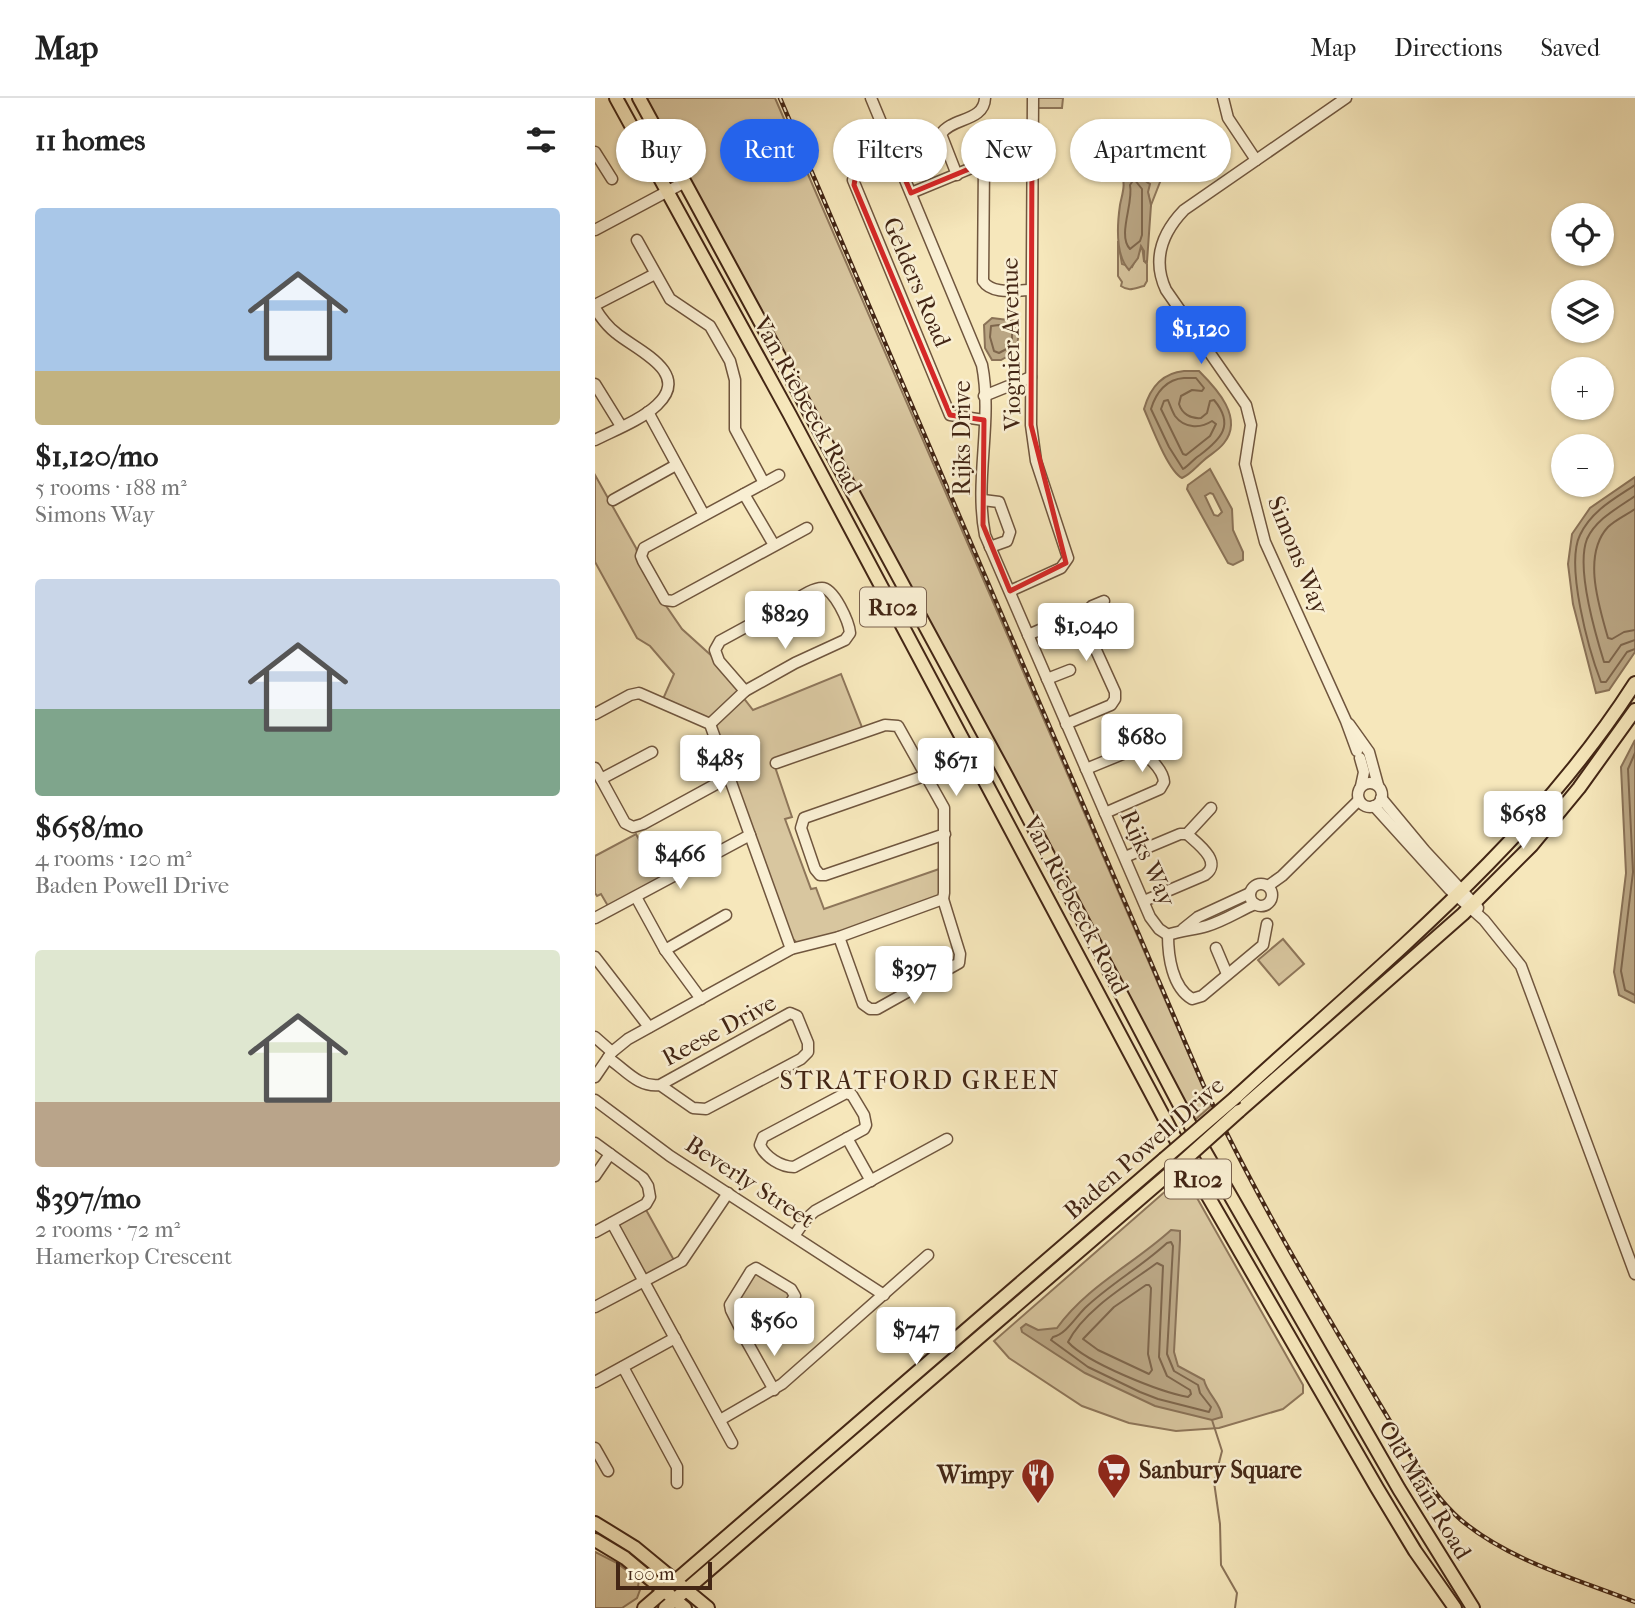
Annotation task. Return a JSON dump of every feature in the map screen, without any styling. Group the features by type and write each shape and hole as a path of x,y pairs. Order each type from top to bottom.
{"main road":[{"name":"Van Riebeeck Road","path":"616,98 888,598 1183,1153 1324,1397"},
{"name":"Van Riebeeck Road","path":"639,98 650,119"},
{"name":"Van Riebeeck Road","path":"685,182 1015,791 1196,1136 1343,1392"},
{"path":"783,403 801,395"},
{"path":"888,598 907,590"},
{"name":"Baden Powell Drive","path":"643,1608 1235,1097 1460,893 1542,806 1604,729 1635,683"},
{"name":"Baden Powell Drive","path":"669,1604 1171,1171 1472,905 1540,835 1579,788 1635,710"},
{"path":"996,800 1015,791"},
{"name":"Old Main Road","path":"1343,1392 1470,1604"},
{"name":"Old Main Road","path":"1324,1397 1403,1531 1452,1607"},
{"path":"595,1523 634,1548 708,1608"},
{"path":"595,1540 625,1558 664,1591 669,1604 685,1608"},
{"path":"1452,1607 1470,1604"}],"street":[{"name":"Rijks Drive","path":"873,98 881,119"},
{"path":"957,174 941,134 946,128 981,112 985,106 985,98"},
{"name":"Viognier Avenue","path":"1033,98 1033,119"},
{"path":"1223,98 1228,118 1256,160"},
{"name":"Simons Way","path":"1346,98 1190,205 1174,221 1161,246 1160,272 1170,296 1246,405 1251,425 1245,464 1265,542 1346,721 1364,772 1361,786"},
{"path":"595,152 612,179"},
{"path":"911,193 961,172"},
{"path":"595,230 685,182"},
{"name":"Gelders Road","path":"854,182 950,415 984,420"},
{"name":"Rijks Drive","path":"906,182 981,361 984,396 983,525 990,547"},
{"path":"983,182 983,281 986,287 993,290 1031,290"},
{"name":"Viognier Avenue","path":"1010,591 1061,568 1068,558 1037,461 1031,425 1032,182"},
{"path":"637,240 672,302 705,322 724,349 733,370 735,429 764,483"},
{"path":"595,440 648,412 658,404 666,391 664,370 652,358 615,333 595,307 655,274"},
{"path":"984,396 1031,377"},
{"path":"595,384 621,426"},
{"path":"648,412 704,515"},
{"path":"613,500 676,465"},
{"path":"779,475 645,548 642,552 643,561 665,600 678,599 807,527"},
{"path":"744,494 774,545"},
{"path":"983,500 999,502 1010,533 1007,541 990,547"},
{"name":"Rijks Way","path":"990,547 1154,923 1168,934 1204,927 1255,904"},
{"path":"710,724 745,691 845,640 850,633 849,624 831,591 824,587 791,603"},
{"path":"1081,617 1092,606 1104,601"},
{"path":"1028,635 1074,615 1081,617"},
{"path":"745,691 719,661 715,650 720,641 767,616"},
{"path":"1066,724 1111,705 1116,696 1081,617"},
{"path":"1047,679 1071,671"},
{"path":"595,714 629,695 639,693 710,724 791,949"},
{"name":"Simons Way","path":"1346,721 1365,744 1372,759 1378,785"},
{"path":"776,763 892,724 902,731 944,808 943,899 960,954 959,962 880,1008 870,1009 863,1004 839,937"},
{"path":"1086,769 1135,749 1141,751 1163,774 1164,782 1160,789 1105,813"},
{"path":"601,779 652,751"},
{"path":"595,768 625,823 633,827 729,777"},
{"path":"926,775 804,818 801,828 816,872 825,876 945,834"},
{"path":"1367,783 1378,785 1381,791 1378,802 1363,805 1358,793 1361,786 1367,783"},
{"path":"1268,886 1272,896 1269,902 1263,906 1255,904 1251,900 1250,892 1257,885 1268,886 1282,876 1359,800"},
{"path":"1378,802 1472,905 1521,966 1635,1274"},
{"path":"1187,834 1211,808"},
{"path":"1125,857 1180,834 1187,834 1210,857 1211,870 1205,875 1144,901"},
{"path":"595,918 750,835"},
{"name":"Rijks Way","path":"1183,929 1198,917 1250,892"},
{"path":"636,897 665,950 701,999"},
{"path":"595,1077 620,1044 791,949 839,937 943,899"},
{"path":"1222,906 1227,918"},
{"path":"665,950 726,915"},
{"path":"1168,934 1169,962 1188,997 1192,999 1202,996 1263,945 1267,924"},
{"path":"1216,948 1227,974"},
{"path":"595,957 649,1027"},
{"name":"Reese Drive","path":"595,1037 610,1055 642,1084 660,1085 693,1108 706,1110 801,1059 808,1052 808,1043 797,1016 790,1013 660,1085"},
{"path":"848,1093 859,1106 866,1125 864,1129 847,1138 794,1167 784,1166 764,1154 760,1144 764,1137 848,1093"},
{"name":"Beverly Street","path":"595,1100 670,1156 884,1295"},
{"path":"847,1138 870,1181"},
{"path":"794,1236 810,1214 947,1139"},
{"path":"595,1143 643,1178 650,1197 646,1204 595,1232"},
{"path":"595,1176 610,1154"},
{"path":"595,1307 686,1257 728,1193"},
{"path":"612,1223 732,1443"},
{"path":"720,1420 774,1390 928,1255"},
{"path":"746,1340 777,1324 795,1296 791,1289 758,1268 751,1271 730,1305 746,1340 774,1390"},
{"path":"595,1382 675,1338"},
{"path":"623,1367 677,1467 677,1483"},
{"path":"597,1454 608,1471"}],"highlighted area":[{"path":"1032,143 1031,425 1066,563 1010,591 983,525 984,420 950,415 854,185 856,174 896,158 911,193"}],"shaded area":[{"path":"645,98 775,98 784,119 720,119 720,182 811,182 1211,1106 1195,1120 690,182 706,182 706,119 656,119"},
{"path":"1036,98 1063,98 1062,108 1036,108"},
{"path":"1144,182 1160,182 1151,205"},
{"path":"1118,241 1122,264 1132,267 1142,246 1147,264 1147,281 1144,286 1129,289 1121,286 1122,282 1118,276"},
{"path":"595,475 660,597 682,629 714,658 737,688 737,694 710,719 663,699 674,674 650,646 637,638 595,562"},
{"path":"841,674 863,730 773,761 792,817 785,819 811,889 816,888 824,909 942,868 940,896 826,938 797,943 791,937 715,727 716,720 742,696 753,710"},
{"path":"636,834 660,879 608,906 601,894 597,896 595,893 595,856"},
{"path":"1283,939 1304,964 1279,985 1258,960"},
{"path":"1184,1175 1303,1385 1303,1393 1283,1409 1219,1428 1176,1431 1129,1423 1082,1406 1009,1358 994,1341"},
{"path":"645,1208 675,1262 650,1275 645,1275 618,1225"},
{"path":"754,1272 791,1294 775,1321 748,1334 733,1304"},
{"path":"595,1552 617,1563 639,1580 637,1598 622,1608 595,1608"}],"water":[{"path":"1123,182 1150,184 1147,262 1144,261 1141,246 1138,258 1129,270 1121,256 1118,231"},
{"path":"992,318 1016,321 1019,326 1017,351 1001,360 992,360 985,348 984,325"},
{"path":"1184,371 1199,371 1213,386 1226,404 1231,424 1222,446 1182,478 1171,467 1144,409 1150,394 1163,378"},
{"path":"1210,469 1232,509 1233,530 1243,552 1243,560 1233,565 1228,563 1187,489 1188,485","holes":["1213,494 1222,512 1218,516 1214,515 1205,496"]},
{"path":"1635,477 1635,652 1609,690 1596,693 1573,604 1568,564 1572,534 1590,508 1606,497 1614,497 1614,491"},
{"path":"1635,740 1635,1003 1619,995 1614,972 1626,873 1621,767"},
{"path":"1171,1230 1180,1231 1174,1352 1178,1366 1204,1380 1217,1403 1222,1417 1212,1420 1155,1406 1085,1373 1022,1332 1021,1328 1026,1324 1038,1330 1057,1328 1082,1300"}],"waterway":[{"path":"1212,1420 1222,1451 1214,1482 1220,1524 1221,1565 1237,1593 1235,1608"}],"railway":[{"path":"780,98 1203,1084 1301,1271 1415,1462 1453,1513 1480,1534 1522,1558 1635,1602"}],"place":[{"name":"Sanbury Square","path":"1114,1500"},
{"name":"Wimpy","path":"1038,1505"}],"district":[{"name":"STRATFORD GREEN","path":"920,1080"}]}
